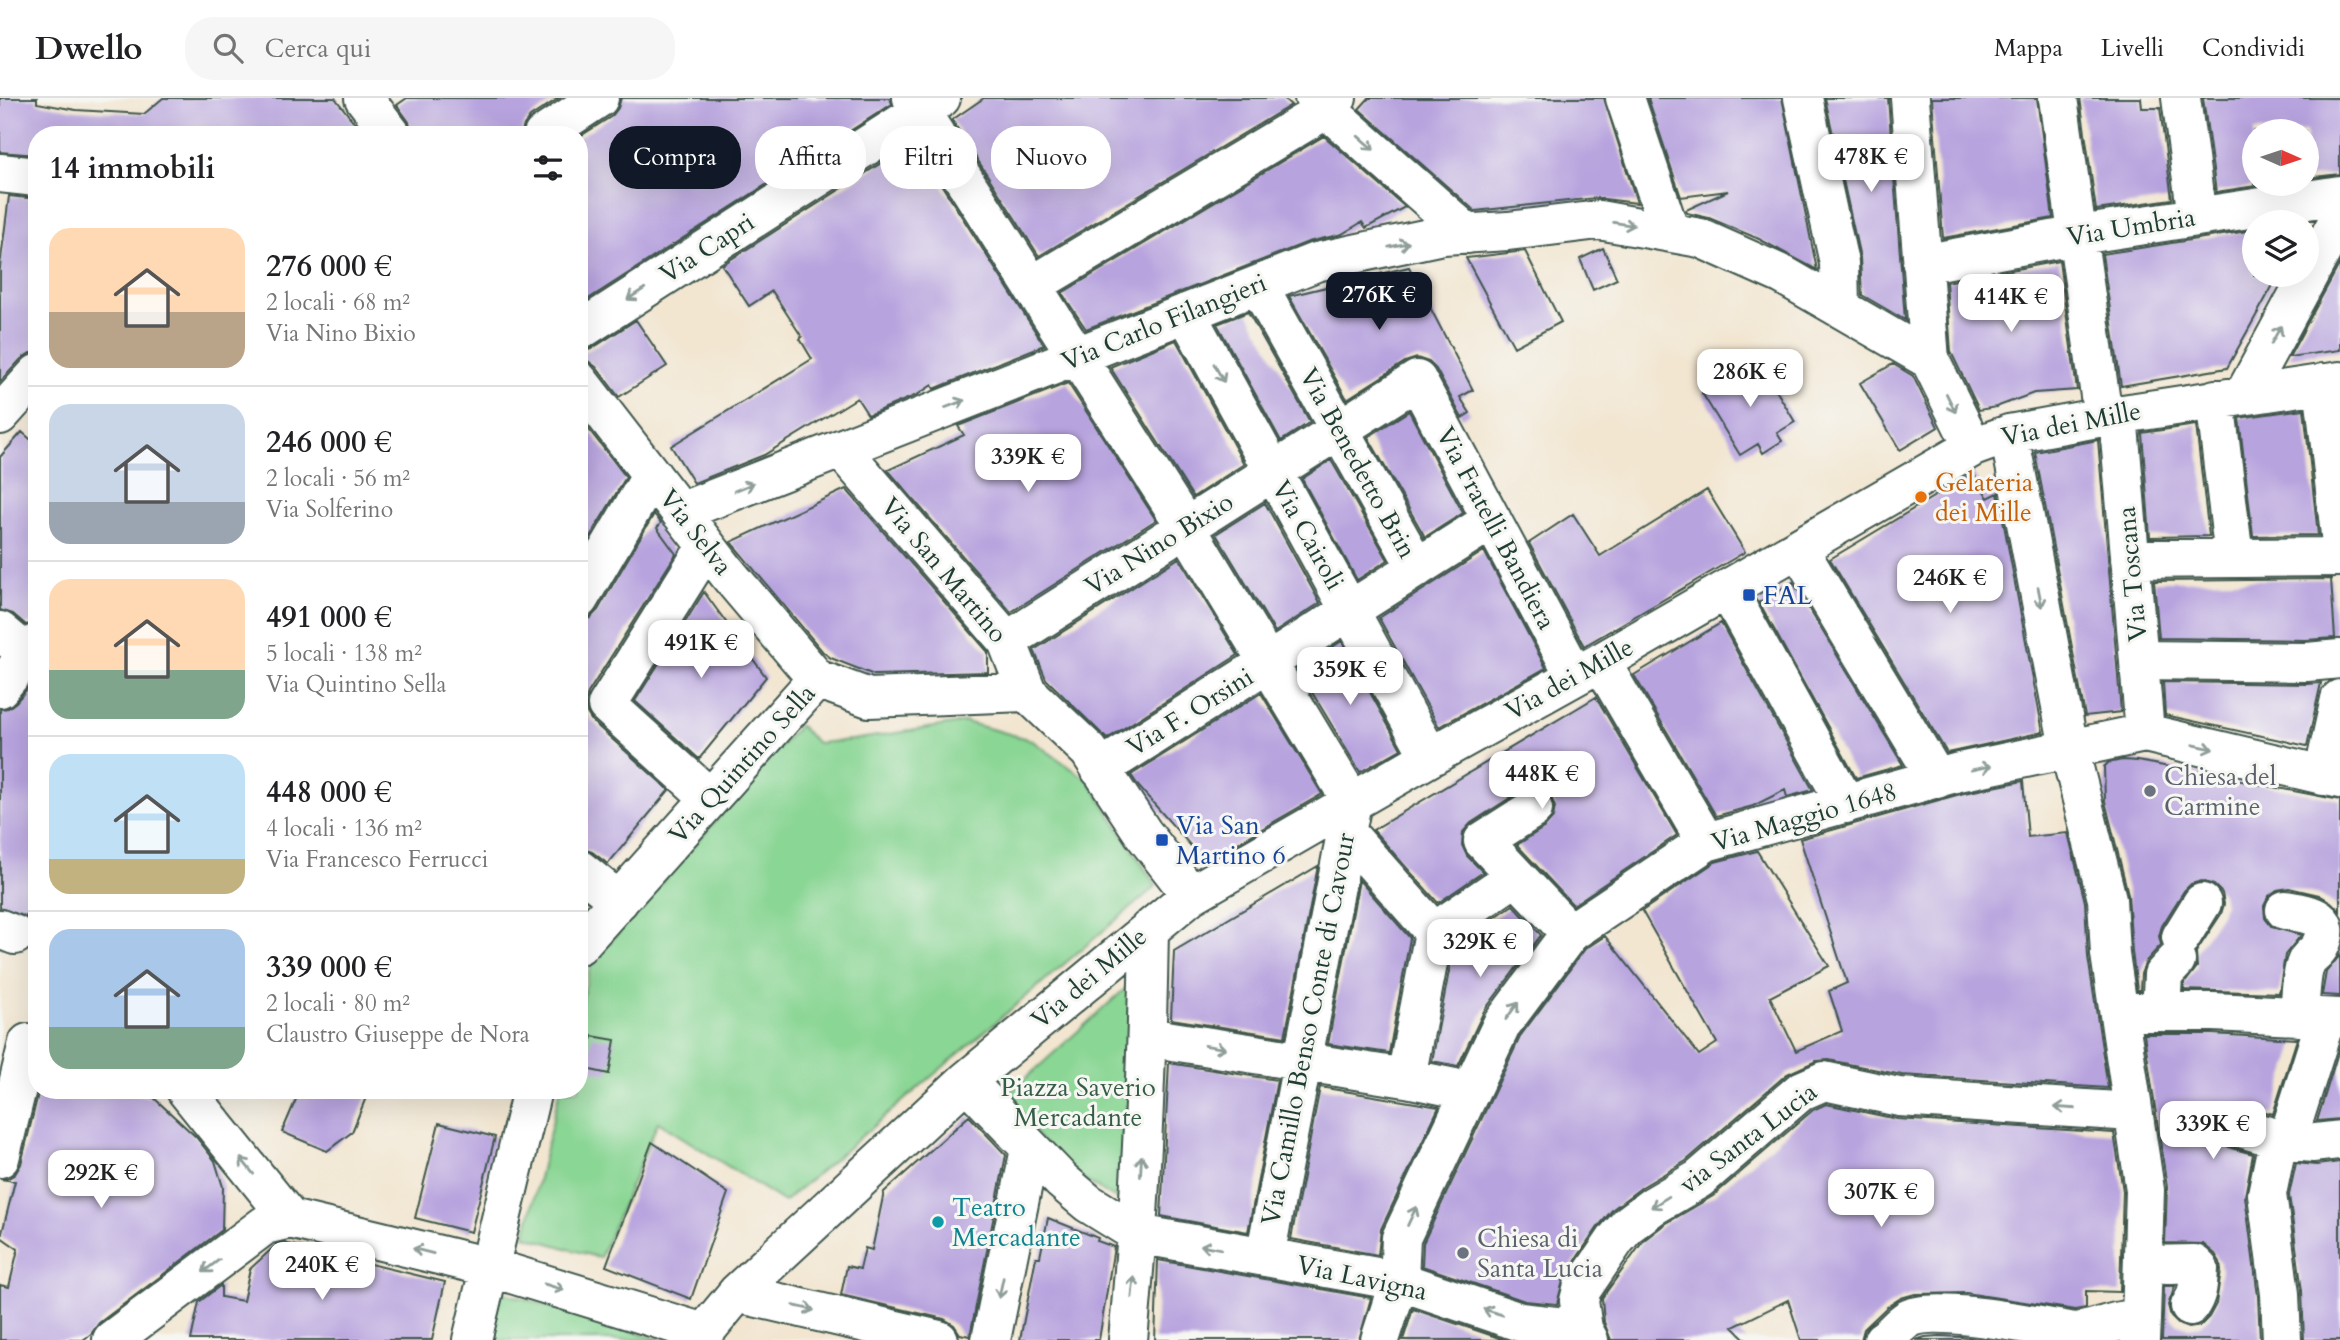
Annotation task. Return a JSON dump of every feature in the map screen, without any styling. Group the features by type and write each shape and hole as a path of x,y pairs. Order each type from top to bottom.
{"street":[{"path":"557,126 599,98"},
{"path":"1625,98 1670,232"},
{"path":"1803,98 1839,263 1840,306"},
{"path":"1910,98 1930,360 1973,447"},
{"name":"Via Toscana","path":"2058,98 2111,416 2130,559 2145,733"},
{"path":"2181,98 2197,217"},
{"path":"925,102 1033,285 1186,527 1267,663 1348,816 1434,932"},
{"name":"Via Capri","path":"588,325 925,102"},
{"path":"1033,285 1326,102 1468,234"},
{"path":"0,173 28,176"},
{"name":"Via Umbria","path":"1922,264 2079,235 2340,195"},
{"name":"Via Carlo Filangieri","path":"680,512 1316,262 1443,235 1599,220 1700,238 1783,275 1930,360"},
{"path":"2234,558 2230,397 2334,238"},
{"name":"Via Benedetto Brin","path":"1258,285 1417,568"},
{"name":"Via Cairoli","path":"1186,313 1430,757"},
{"name":"Via Nino Bixio","path":"1007,641 1417,380"},
{"name":"Via Fratelli Bandiera","path":"1417,380 1492,520 1588,669 1706,842"},
{"path":"2331,382 2339,525"},
{"name":"Via dei Mille","path":"703,1336 737,1293 966,1081 1191,895 1348,816 1430,757 1973,447 2009,434 2331,382"},
{"name":"Via Selva","path":"588,393 706,547 817,679"},
{"path":"2009,434 2069,748 2107,899 2110,954 2145,1190 2140,1330"},
{"name":"Via San Martino","path":"841,449 1007,641 1027,692 1089,751 1143,833 1191,895"},
{"path":"588,584 652,475"},
{"name":"Via F. Orsini","path":"1100,769 1492,520"},
{"path":"706,547 607,705 710,798"},
{"path":"1798,548 1937,779"},
{"path":"2130,559 2340,557"},
{"path":"1727,589 1846,804"},
{"path":"0,688 25,648"},
{"path":"2139,660 2307,662 2340,659"},
{"name":"Via Quintino Sella","path":"588,935 817,679 869,698 1027,692"},
{"path":"2332,778 2340,699"},
{"name":"Via Maggio 1648","path":"1380,1340 1399,1281 1401,1238 1502,1024 1570,933 1706,842 1937,779 2145,733 2332,778"},
{"path":"1534,810 1483,841 1570,933"},
{"name":"Via Camillo Benso Conte di Cavour","path":"1265,1257 1348,816"},
{"path":"588,876 619,901"},
{"path":"1406,1077 1434,932 1516,876"},
{"path":"2161,1012 2164,975 2202,904"},
{"path":"2282,1340 2280,1294 2267,1194 2276,1150 2290,1132 2321,1018 2306,962 2319,949 2325,930 2322,920 2315,916 2285,910"},
{"path":"1128,1340 1138,1234 1149,929"},
{"path":"2119,1012 2213,1012 2321,1018"},
{"path":"1147,1037 1406,1077 1470,1091"},
{"path":"0,1158 22,1042"},
{"path":"966,1081 1062,1181 1088,1203 1138,1234"},
{"name":"via Santa Lucia","path":"1586,1334 1579,1301 1582,1289 1629,1224 1653,1206 1699,1179 1801,1091 1824,1081 1899,1097 2133,1112"},
{"path":"193,1099 289,1219"},
{"path":"472,1340 530,1099"},
{"path":"2237,1127 2283,1140 2314,1143 2340,1140"},
{"path":"990,1340 1030,1149"},
{"path":"112,1340 265,1226 289,1219 489,1267 703,1336"},
{"name":"Via Lavigna","path":"1138,1234 1399,1281 1520,1322 1586,1334"},
{"path":"2143,1265 2194,1265 2199,1269 2197,1296 2190,1306"},
{"path":"737,1293 939,1340"},
{"path":"1882,1340 1909,1318 1944,1314 2075,1336 2128,1318 2140,1330"}],"green space":[{"path":"966,722 1031,740 1088,780 1156,886 784,1202 658,1122 600,1258 525,1236 558,1099 588,1099 588,976 591,964 799,725 817,743"},
{"name":"Piazza Saverio Mercadante","path":"1137,978 1125,1204 1062,1167 1006,1096"},
{"path":"495,1290 662,1340 485,1340"}],"building":[{"path":"0,98 37,98 37,103 76,110 144,114 163,98 335,98 357,126 28,126 28,154 0,152"},
{"path":"407,98 559,98 530,117 524,126 410,126 397,105"},
{"path":"621,98 890,98 892,104 858,126 755,126 755,189 760,189 588,299 588,131 612,116"},
{"path":"984,98 1283,98 1291,105 1039,256 996,189 1111,189 1111,126 991,126 991,181 977,159 977,126 956,126 952,120"},
{"path":"1369,98 1604,98 1637,203 1596,198 1475,211 1359,109"},
{"path":"1648,98 1782,98 1817,270 1759,239 1709,218 1687,213 1686,210 1728,191 1681,197"},
{"path":"1825,98 1888,98 1905,320 1862,295 1860,258"},
{"path":"1932,98 2037,98 2053,218 1943,238"},
{"path":"2080,98 2141,98 2142,108 2160,108 2172,199 2096,210"},
{"path":"2203,98 2340,98 2340,174 2319,176 2319,119 2242,119 2242,188 2216,192"},
{"path":"1324,136 1405,207 1366,228 1362,222 1342,234 1308,242 1086,329 1062,293"},
{"path":"880,164 880,189 944,189 1044,345 934,389 932,385 917,395 868,415 857,398 764,455 694,483 671,446 812,359 800,339 802,337 772,291 749,306 722,265 841,189 866,189 866,173"},
{"path":"9,196 28,198 28,354 0,382 0,267"},
{"path":"2242,232 2242,287 2272,287 2227,368 2121,386 2102,254"},
{"path":"1603,248 1617,279 1593,290 1580,259"},
{"path":"1525,251 1561,322 1514,347 1466,258"},
{"path":"2059,261 2077,390 2034,393 1996,407 1979,410 1951,352 1946,282"},
{"path":"2340,263 2340,350 2289,357"},
{"path":"1409,267 1473,390 1460,397 1470,413 1462,418 1436,369 1429,362 1417,358 1405,362 1347,399 1289,296"},
{"path":"1248,312 1310,422 1281,441 1217,324"},
{"path":"636,320 667,366 619,397 596,367 588,361 588,350"},
{"path":"1176,340 1244,464 1193,497 1110,367"},
{"path":"1758,360 1795,422 1777,433 1782,441 1763,453 1758,444 1740,455 1702,393"},
{"path":"1893,364 1913,376 1938,427 1900,450 1860,383"},
{"path":"1068,383 1156,520 1011,612 888,470 964,435 958,426"},
{"path":"2304,409 2318,535 2253,536 2239,418"},
{"path":"1409,411 1463,513 1425,537 1368,437"},
{"path":"2196,425 2209,536 2150,537 2142,433"},
{"path":"588,428 626,477 588,540"},
{"path":"22,432 28,437 26,625 13,614 0,610 0,457"},
{"path":"2098,440 2121,712 2085,716 2035,452"},
{"path":"1331,460 1388,560 1357,580 1302,479"},
{"path":"1973,473 1988,498 1998,493 2043,732 1947,753 1830,559"},
{"path":"846,489 988,652 988,672 874,675 831,658 823,652 731,542"},
{"path":"1707,490 1745,552 1584,646 1529,543 1573,514 1600,556"},
{"path":"1265,503 1320,603 1275,632 1216,534"},
{"path":"654,514 661,523 657,528 676,554 588,693 588,619 598,610"},
{"path":"1484,551 1546,668 1439,727 1379,618"},
{"path":"1179,558 1238,655 1107,739 1046,679 1034,650"},
{"path":"2331,579 2335,638 2159,638 2154,581"},
{"path":"1793,582 1903,765 1856,778 1759,602"},
{"path":"704,592 766,677 699,759 635,701"},
{"path":"1721,623 1813,790 1787,797 1785,790 1753,806 1716,816 1634,675"},
{"path":"1342,641 1401,749 1360,772 1298,669"},
{"path":"2163,682 2321,683 2307,746 2165,715"},
{"path":"28,688 26,917 0,908 0,709 8,708"},
{"path":"1261,693 1322,794 1205,862 1131,775"},
{"path":"1596,697 1677,835 1573,905 1517,845 1545,827 1553,818 1555,807 1551,797 1542,789 1531,787 1521,791 1471,823 1463,832 1462,845 1467,856 1483,872 1438,903 1373,830"},
{"path":"588,715 669,790 608,864 588,851"},
{"path":"2122,760 2340,800 2340,911 2319,895 2289,888 2277,890 2269,896 2264,906 2265,918 2272,927 2301,935 2285,955 2279,993 2184,990 2184,984 2197,967 2196,952 2221,914 2224,904 2222,893 2214,885 2202,881 2191,884 2184,891 2162,926 2159,936 2161,945 2146,961 2141,974 2140,990 2137,990 2128,894 2105,801 2104,767 2108,763"},
{"path":"2023,781 2028,837 2068,833 2085,902 2088,957 2108,1088 1902,1075 1829,1060 1816,1061 1787,1074 1686,1161 1642,1187 1613,1209 1564,1277 1557,1304 1525,1301 1422,1266 1423,1243 1521,1035 1585,949 1605,936 1699,1055 1717,1043 1642,911 1715,862 1757,851 1829,966 1770,997 1796,1051 1842,1031 1829,991 1847,983 1800,839 1964,793"},
{"path":"1318,866 1285,1037 1171,1019 1174,951"},
{"path":"1359,880 1410,938 1389,1053 1328,1044"},
{"path":"1513,905 1541,935 1484,1011 1458,1066 1432,1061 1454,945"},
{"path":"2340,955 2340,996 2322,995 2326,972"},
{"path":"2144,1034 2212,1034 2297,1039 2273,1114 2243,1106 2232,1106 2222,1111 2216,1122 2216,1133 2222,1143 2253,1154 2245,1196 2258,1296 2260,1340 2162,1340 2164,1286 2175,1286 2168,1305 2171,1317 2178,1324 2189,1328 2200,1326 2216,1304 2221,1270 2215,1254 2203,1244 2165,1243 2167,1187"},
{"path":"592,1036 615,1040 609,1074 588,1069"},
{"path":"2340,1046 2340,1119 2317,1121"},
{"path":"1169,1063 1277,1080 1248,1232 1161,1216"},
{"path":"1320,1087 1439,1107 1381,1229 1378,1255 1291,1239"},
{"path":"37,1099 155,1099 196,1137 215,1161 223,1187 222,1230 99,1323 83,1340 0,1340 0,1285 9,1287 18,1249 1,1237 15,1181 0,1179 7,1179 15,1174 21,1164"},
{"path":"296,1099 365,1099 352,1132 327,1151 282,1132"},
{"path":"1826,1104 1897,1119 2114,1133 2123,1191 2120,1292 2086,1291 2086,1308 2075,1310 1966,1293 1915,1294 1901,1298 1887,1307 1864,1329 1861,1340 1801,1340 1788,1300 1733,1327 1746,1340 1611,1340 1604,1322 1602,1298 1644,1240 1665,1224 1713,1196 1813,1110"},
{"name":"Teatro Mercadante","path":"969,1116 1006,1155 970,1336 960,1334 954,1325 944,1319 841,1295 847,1266 860,1269 865,1248 872,1250 884,1192"},
{"path":"439,1123 495,1137 471,1232 415,1218"},
{"path":"652,1142 728,1193 691,1299 606,1266"},
{"path":"2340,1162 2340,1340 2304,1340 2302,1291 2289,1195 2296,1163 2316,1165"},
{"path":"1048,1218 1114,1247 1099,1340 1020,1340 1036,1257 1040,1257"},
{"path":"283,1243 445,1282 432,1340 191,1340 199,1302 221,1285 221,1297 243,1301 250,1269 276,1245"},
{"path":"1158,1260 1371,1298 1359,1340 1155,1340"},
{"path":"1413,1309 1505,1340 1403,1340"},
{"path":"1940,1336 1961,1337 1988,1340 1916,1340"}],"place":[{"name":"Gelateria dei Mille","path":"1921,497"},
{"name":"FAL","path":"1749,595"},
{"name":"Chiesa del Carmine","path":"2150,791"},
{"name":"Via San Martino 6","path":"1162,840"},
{"name":"Teatro Mercadante","path":"938,1222"},
{"name":"Chiesa di Santa Lucia","path":"1463,1253"}]}
